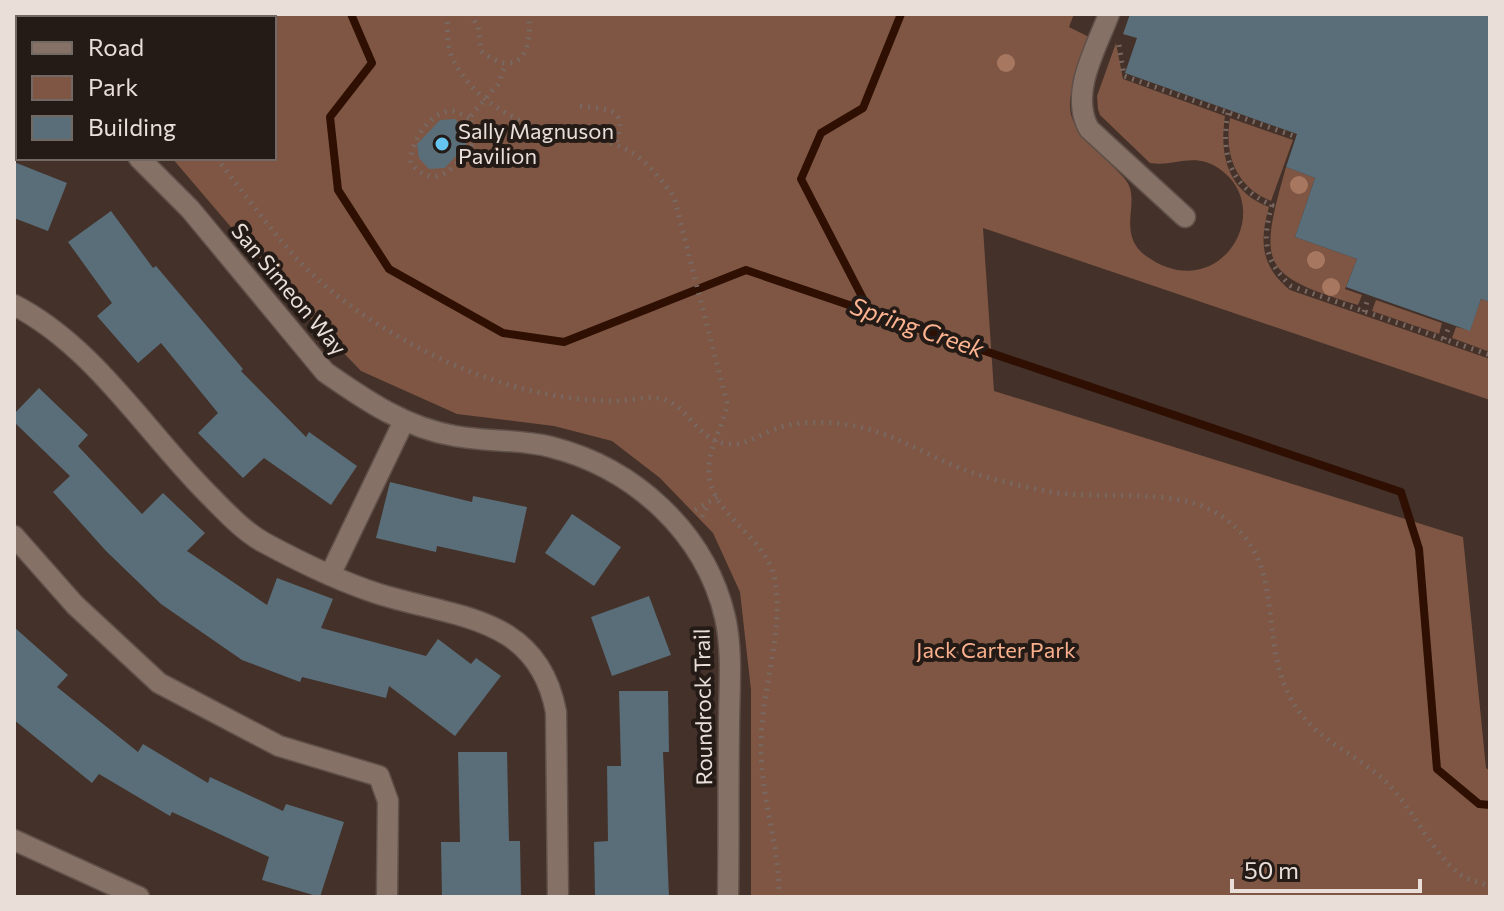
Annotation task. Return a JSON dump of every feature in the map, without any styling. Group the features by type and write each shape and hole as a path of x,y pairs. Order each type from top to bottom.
{"street":[{"path":"1109,14 1083,85 1080,105 1083,118 1089,129 1185,217"},
{"name":"San Simeon Way","path":"141,160 190,209 325,372 404,421 454,436 534,443 575,453 644,490 680,528"},
{"path":"14,305 61,337 106,380 167,452 258,540 378,594 492,625 518,642 536,660 550,688 556,712 558,897"},
{"path":"330,575 404,421"},
{"name":"Roundrock Trail","path":"680,528 714,584 725,619 729,672 728,897"},
{"path":"17,545 75,605 159,683 279,746 379,776 388,801 387,897"},
{"path":"14,840 139,897"}],"path":[{"path":"447,14 451,55 484,99 526,123 560,134 615,145 632,153 655,172 674,197 727,403 725,421 709,457 709,478 717,497 752,536 775,577 778,603 765,684 761,748 780,870 779,897"},
{"path":"470,14 478,26 481,51 493,60 506,63 517,60 527,48 531,39 528,14"},
{"path":"1118,41 1124,76 1294,136"},
{"path":"469,118 498,84 506,63"},
{"path":"580,106 611,110 619,116 622,123 615,145"},
{"path":"453,110 469,118 476,132 474,145 445,175 435,178 423,175 411,164 414,141 441,113 453,110"},
{"path":"1228,113 1224,147 1236,178 1249,193 1272,205 1264,242 1276,273 1291,286 1490,355"},
{"path":"218,160 298,260 341,300 459,367 538,392 592,401 649,397 665,400 679,408 701,435 716,441 737,444 782,426 815,421 869,429 973,473 1052,492 1176,500 1209,509 1234,526 1261,559 1270,594 1275,656 1289,696 1312,729 1382,778 1412,809 1460,875 1490,886"},
{"path":"1364,312 1368,298"},
{"path":"1444,339 1449,327"},
{"path":"695,510 717,497"},
{"path":"702,517 709,503"}],"green space":[{"name":"Jack Carter Park","path":"14,14 1074,14 1069,27 1089,37 1072,88 1072,116 1088,141 1129,186 1132,237 1146,256 1173,269 1197,270 1218,261 1233,246 1242,226 1242,204 1234,183 1215,166 1190,160 1150,163 1100,115 1097,96 1116,43 1123,79 1225,116 1224,145 1229,170 1244,192 1269,207 1264,231 1265,253 1280,281 1290,290 1490,359 1490,400 983,228 994,391 1463,537 1486,768 1490,771 1490,897 751,897 751,690 740,592 713,533 660,478 612,441 554,426 457,414 361,371 300,308 174,160 276,160 276,16 16,16 14,82"},
{"path":"1230,118 1293,140 1271,201 1249,187 1235,167 1229,144"},
{"path":"1286,167 1315,178 1295,237 1357,259 1345,289 1362,295 1358,305 1301,284 1284,274 1274,261 1272,225"},
{"path":"1481,299 1490,302 1490,352 1452,338 1456,327 1470,330"},
{"path":"1376,300 1442,323 1439,334 1372,311"}],"building":[{"path":"1130,14 1490,14 1490,302 1481,299 1470,331 1346,287 1357,259 1295,237 1315,178 1286,167 1297,134 1125,73 1137,38 1123,34"},
{"name":"Sally Magnuson Pavilion","path":"455,119 466,130 466,145 445,168 429,169 419,158 417,144 440,120"},
{"path":"14,162 67,183 48,231 14,218"},
{"path":"111,211 153,268 156,266 243,369 241,371 306,437 309,432 357,466 331,505 264,458 243,478 198,433 218,413 161,343 138,363 97,316 112,303 68,242"},
{"path":"39,388 88,435 78,446 142,514 163,493 205,533 187,551 267,605 277,578 333,599 321,628 426,656 438,639 471,664 476,658 501,676 455,736 389,686 386,698 302,677 300,682 242,660 161,604 106,551 53,492 70,476 14,422 14,414"},
{"path":"390,482 472,502 473,496 527,507 515,563 437,546 436,552 376,538"},
{"path":"572,514 621,547 594,586 545,553"},
{"path":"649,596 671,655 612,676 591,617"},
{"path":"14,627 68,675 57,687 138,752 143,744 208,783 210,777 283,811 286,804 344,822 320,897 262,880 269,857 172,812 170,816 99,774 92,783 14,720"},
{"path":"619,691 668,691 669,752 663,752 669,897 595,897 594,842 608,841 607,766 621,766"},
{"path":"458,752 507,752 509,841 520,841 521,897 442,897 441,842 460,842"}],"waterway":[{"name":"Spring Creek","path":"351,14 372,63 330,117 338,190 389,269 503,333 564,342 746,270 1401,492 1419,549 1437,769 1479,804 1490,805"},
{"path":"870,312 801,179 821,133 863,108 901,14"}],"place":[{"name":"Sally Magnuson Pavilion","path":"442,144"}]}
